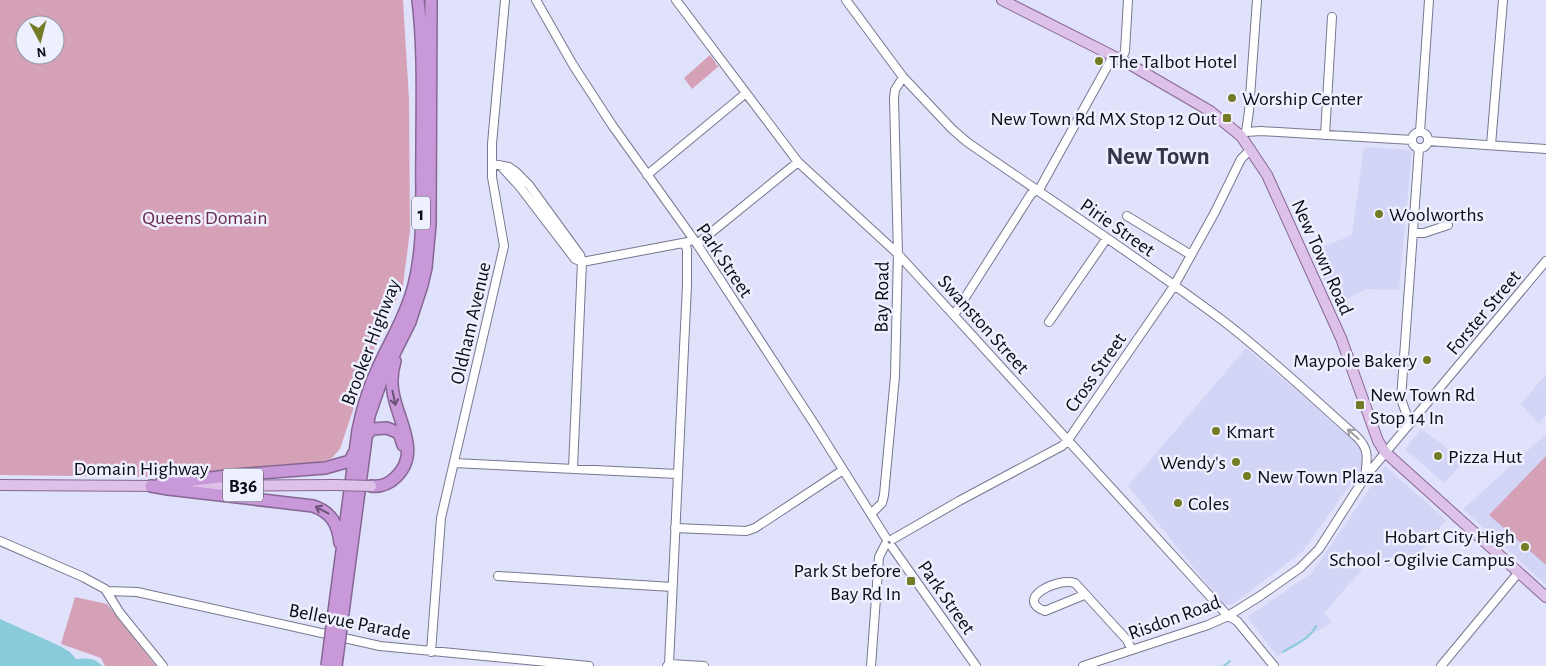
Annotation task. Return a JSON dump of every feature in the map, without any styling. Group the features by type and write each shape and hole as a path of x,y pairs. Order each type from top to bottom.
{"highway":[{"name":"Brooker Highway","path":"336,666 340,569 358,430 368,390 408,303 418,267 421,225 422,40 418,0"},
{"name":"Brooker Highway","path":"327,666 338,619 365,437 375,396 404,334 422,285 429,244 431,0"},
{"path":"372,486 384,485 394,479 401,471 408,453 406,436 396,406 392,379 394,366 404,340 404,334"},
{"path":"365,437 372,429 386,428 399,433 404,445 401,461 393,473 372,486"},
{"path":"151,486 226,476 325,468 350,461 356,447"},
{"path":"151,486 297,503 322,509 330,514 338,530 340,569"}],"main road":[{"name":"New Town Road","path":"1002,0 1117,58 1210,111 1243,134 1267,175 1341,338 1373,430 1385,452 1546,597"},
{"name":"Domain Highway","path":"0,485 372,486"}],"street":[{"name":"Oldham Avenue","path":"431,652 441,518 504,246 492,177 496,164 492,144 505,0"},
{"name":"Park Street","path":"536,0 573,65 695,242 889,542 976,666"},
{"name":"Swanston Street","path":"676,0 798,162 898,254 1228,616 1237,621 1274,666"},
{"name":"Pirie Street","path":"846,0 903,77 952,129 967,142 1107,238 1230,327 1363,443 1367,453 1365,477"},
{"path":"954,315 1032,194 1037,191 1117,58 1125,51 1128,0"},
{"path":"1257,0 1249,111 1243,134 1261,131 1412,140"},
{"path":"1420,132 1429,0"},
{"path":"1491,144 1503,0"},
{"path":"1325,135 1332,17"},
{"name":"Bay Road","path":"871,514 882,503 884,495 895,376 898,254 894,98 898,82 903,77"},
{"path":"647,175 746,93"},
{"path":"1420,132 1414,135 1412,140 1414,146 1419,148 1425,146 1428,140"},
{"path":"1420,132 1425,134 1428,140"},
{"path":"1428,140 1546,149"},
{"path":"1412,422 1406,413 1401,399 1419,148"},
{"name":"Cross Street","path":"889,542 1062,446 1068,440 1174,286 1241,160 1251,149"},
{"path":"496,164 520,187 575,259 582,262 695,242 798,162"},
{"path":"1127,216 1191,255"},
{"path":"1413,233 1424,233 1448,225"},
{"path":"1049,322 1107,238"},
{"path":"684,243 687,249 687,285 668,665 704,666"},
{"name":"Forster Street","path":"1385,452 1546,261"},
{"path":"573,468 582,262"},
{"name":"Risdon Road","path":"1083,666 1208,625 1228,616 1276,586 1300,568 1319,549 1365,477 1385,452"},
{"path":"454,463 677,474"},
{"path":"675,528 746,531 754,528 843,470"},
{"path":"0,540 83,577 108,591 120,613 163,666"},
{"path":"871,666 879,557 889,542"},
{"path":"1441,666 1519,572"},
{"path":"498,576 672,588"},
{"path":"1084,594 1045,611 1039,609 1034,600 1037,593 1043,589 1062,582 1075,583 1127,640 1132,650"},
{"name":"Bellevue Parade","path":"108,591 137,592 380,646 589,666"}],"shaded area":[{"path":"1364,147 1412,150 1399,290 1366,289 1335,306 1311,252 1352,235"},
{"name":"New Town Plaza","path":"1246,348 1359,443 1364,454 1364,465 1303,551 1233,604 1224,605 1128,486"},
{"path":"1546,374 1546,415 1539,424 1521,404"},
{"path":"1421,429 1465,461 1444,483 1405,449"},
{"name":"Hobart City High School - Ogilvie Campus","path":"1546,434 1546,585 1463,509"},
{"path":"1385,466 1446,520 1409,566 1399,558 1389,567 1374,556 1324,613 1332,622 1277,656 1247,617 1312,573"},
{"path":"0,619 60,646 70,652 76,659 94,660 102,666 0,666"}],"green space":[{"name":"Queens Domain","path":"0,0 403,0 409,99 410,231 403,285 372,353 340,449 332,458 315,464 144,477 0,475"},
{"path":"710,55 715,64 719,66 692,89 684,78"},
{"path":"1546,456 1546,565 1489,515"},
{"path":"75,597 107,604 156,666 105,666 101,658 61,644"}],"waterway":[{"path":"1283,652 1306,638 1316,626"},
{"path":"1224,666 1230,661"}],"place":[{"name":"The Talbot Hotel","path":"1099,61"},
{"name":"Worship Center","path":"1232,98"},
{"name":"New Town Rd MX Stop 12 Out","path":"1227,118"},
{"name":"Woolworths","path":"1379,214"},
{"name":"Maypole Bakery","path":"1427,360"},
{"name":"New Town Rd Stop 14 In","path":"1360,405"},
{"name":"Kmart","path":"1216,431"},
{"name":"Pizza Hut","path":"1438,456"},
{"name":"Wendy's","path":"1236,462"},
{"name":"New Town Plaza","path":"1247,476"},
{"name":"Coles","path":"1178,503"},
{"name":"Hobart City High School - Ogilvie Campus","path":"1525,547"},
{"name":"Park St before Bay Rd In","path":"911,581"}],"district":[{"name":"New Town","path":"1158,155"}]}
